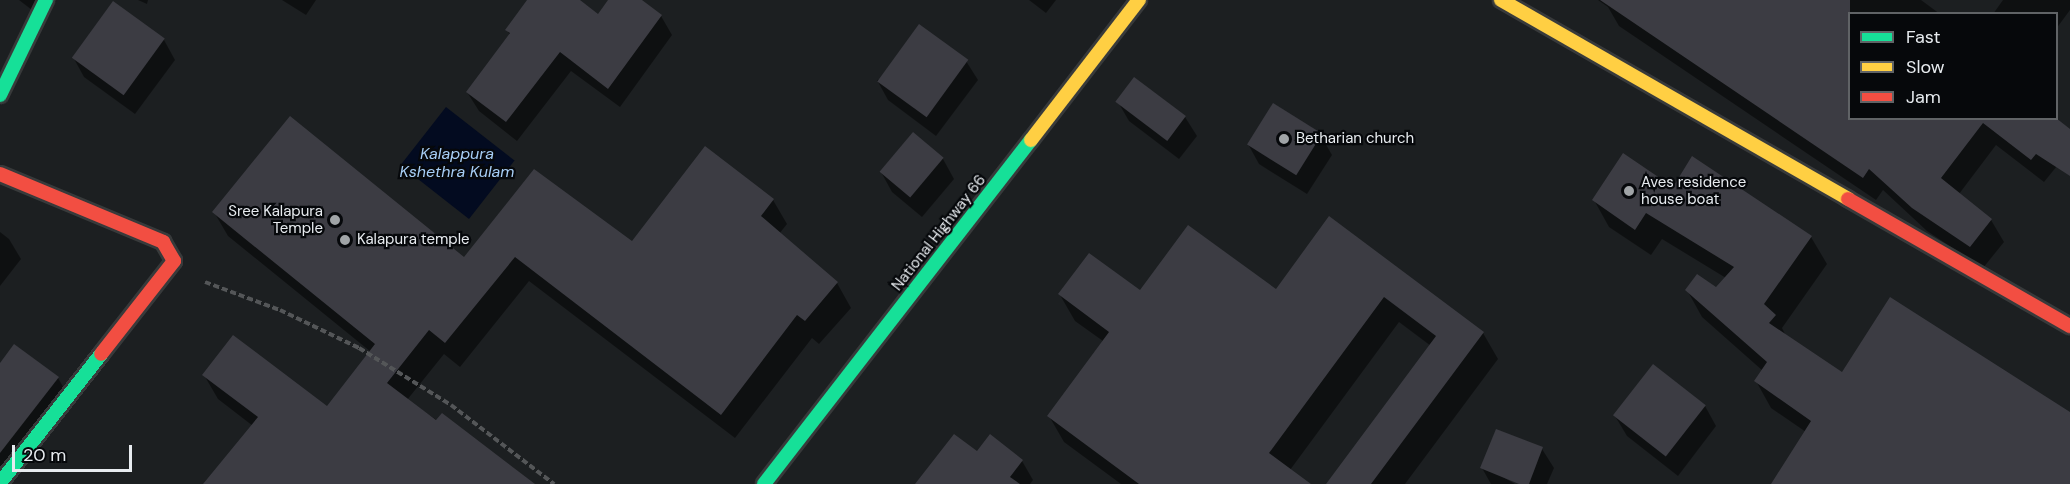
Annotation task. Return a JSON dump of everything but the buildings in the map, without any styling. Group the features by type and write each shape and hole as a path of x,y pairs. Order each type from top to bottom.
{"street":[{"path":"0,95 46,0"},
{"name":"National Highway 66","path":"764,484 1139,0"},
{"path":"1501,0 2070,326"},
{"path":"0,174 163,242 174,261 171,269 0,483"}],"path":[{"path":"171,269 280,310 359,348 452,405 554,484"}],"water":[{"name":"Kalappura Kshethra Kulam","path":"446,107 515,161 469,219 400,165"}],"traffic: fast":[{"path":"0,95 46,0"},
{"path":"764,484 1031,140"},
{"path":"0,483 101,354"}],"traffic: slow":[{"path":"1031,140 1139,0"},
{"path":"1501,0 1848,199"}],"traffic: jam":[{"path":"0,174 163,242 174,261 101,354"},
{"path":"1848,199 2070,326"}],"place":[{"name":"Betharian church","path":"1284,139"},
{"name":"Aves residence house boat","path":"1629,191"},
{"name":"Sree Kalapura Temple","path":"335,220"},
{"name":"Kalapura temple","path":"345,240"}]}
